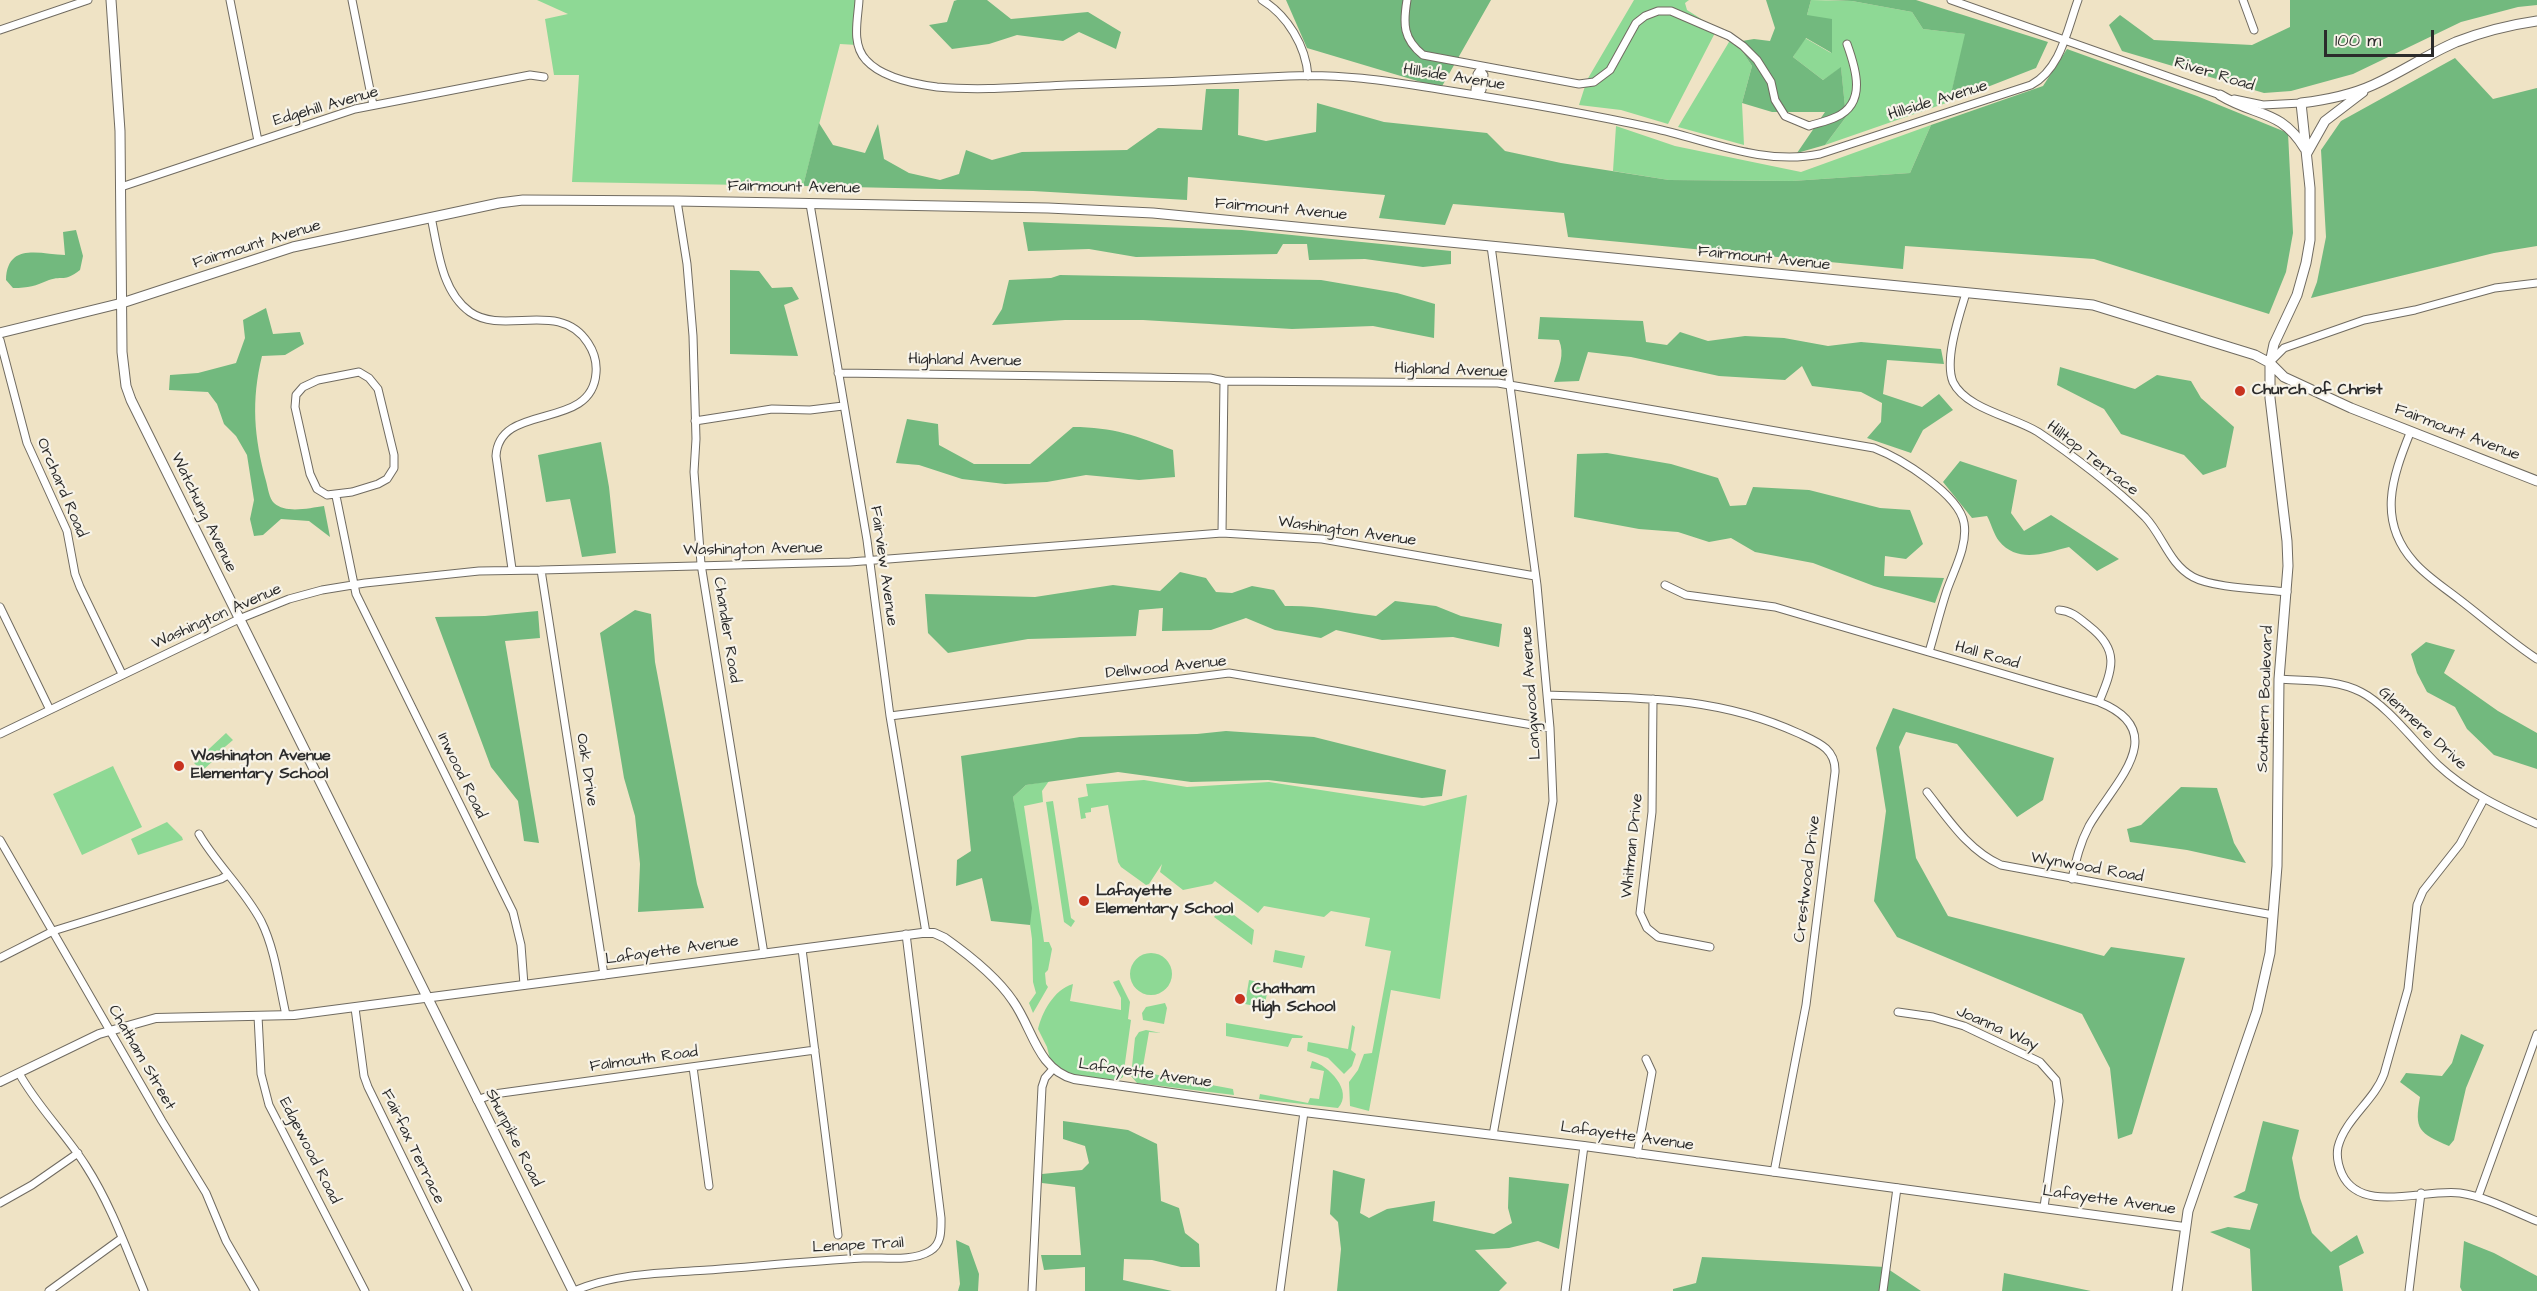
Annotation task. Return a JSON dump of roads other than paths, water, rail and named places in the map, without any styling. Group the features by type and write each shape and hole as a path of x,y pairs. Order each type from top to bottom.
{"main road":[{"name":"Watchung Avenue","path":"111,0 122,187 124,374 131,400 427,999"},
{"name":"River Road","path":"2301,103 2334,97 2373,85 2464,39 2497,29 2537,21"},
{"path":"2307,153 2325,121 2373,85"},
{"path":"2220,95 2234,104 2286,124 2297,136 2307,153"},
{"name":"Southern Boulevard","path":"2177,1291 2184,1227 2195,1187 2257,1011 2270,953 2274,915 2277,866 2279,680 2287,592 2287,541 2270,398 2270,363 2274,344 2297,295 2306,263 2311,216 2301,103"},
{"name":"Fairmount Avenue","path":"0,333 122,303 293,247 522,200 1103,210 2093,304 2220,343 2270,363 2284,377 2410,433 2537,481"},
{"name":"Shunpike Road","path":"427,999 573,1291"}],"street":[{"path":"0,28 88,0"},
{"path":"230,0 258,141"},
{"path":"352,0 373,105"},
{"name":"Hillside Avenue","path":"859,0 857,38 861,53 867,62 902,80 924,85 983,89 1308,76 1363,78 1477,94 1655,128 1751,154 1780,158 1805,157 2031,85 2049,72 2060,51 2078,0"},
{"path":"1262,0 1277,12 1291,30 1306,58 1308,76"},
{"path":"1407,0 1404,28 1407,38 1415,49 1423,54 1481,69 1579,84 1594,82 1610,70 1636,23 1658,10 1671,11 1729,36 1743,46 1757,60 1771,82 1776,100 1785,116 1809,126 1838,117 1851,106 1857,93 1855,68 1847,44"},
{"path":"2243,0 2254,30"},
{"name":"River Road","path":"1955,1 2220,95 2263,105 2301,103"},
{"path":"1477,94 1482,90 1484,75 1481,69"},
{"name":"Edgehill Avenue","path":"122,187 373,105 530,75 544,77"},
{"name":"Chandler Road","path":"677,201 687,264 693,336 694,472 701,564 764,954"},
{"name":"Fairview Avenue","path":"810,204 869,559 890,716 926,933"},
{"path":"431,217 445,278 455,297 470,312 487,319 552,320 568,324 585,338 594,355 595,380 578,404 568,410 517,425 506,432 498,443 495,456 512,569"},
{"name":"Longwood Avenue","path":"1491,246 1535,576 1550,728 1553,801 1493,1135"},
{"path":"2270,363 2284,348 2364,320 2415,310 2495,288 2537,283"},
{"name":"Hilltop Terrace","path":"1966,293 1950,367 1952,380 1961,393 1976,404 2037,432 2113,490 2145,517 2176,564 2186,573 2205,582 2287,592"},
{"name":"Orchard Road","path":"0,340 27,443 67,531 75,574 80,587 122,674"},
{"path":"359,372 369,378 378,389 394,455 394,468 387,480 336,496 327,495 317,489 310,474 296,407 296,395 303,387 318,380 359,372"},
{"name":"Highland Avenue","path":"838,373 1210,378 1224,381 1498,383 1874,448 1895,456 1917,470 1949,498 1959,510 1964,522 1962,549 1929,652"},
{"path":"1222,533 1224,381"},
{"path":"695,421 772,409 810,411 843,405"},
{"path":"2410,433 2394,475 2390,502 2394,525 2407,554 2423,571 2537,659"},
{"name":"Inwood Road","path":"336,496 354,584 381,644 513,912 520,945 524,986"},
{"name":"Washington Avenue","path":"0,734 239,619 289,599 354,584 512,569 850,562 1222,533 1322,539 1535,576"},
{"name":"Oak Drive","path":"541,570 604,975"},
{"name":"Hall Road","path":"1665,585 1686,595 1775,607 2099,702 2121,715 2130,725 2134,738 2134,754 2128,769 2089,827 2079,850 2072,879"},
{"path":"0,607 50,710"},
{"path":"2059,610 2067,611 2079,618 2107,643 2112,658 2099,702"},
{"name":"Dellwood Avenue","path":"890,716 1229,673 1550,728"},
{"name":"Glenmere Drive","path":"2279,680 2330,683 2363,693 2382,708 2439,766 2484,799 2537,824"},
{"name":"Crestwood Drive","path":"1547,695 1677,700 1711,705 1748,714 1822,745 1835,760 1806,1005 1774,1172"},
{"name":"Whitman Drive","path":"1653,699 1652,812 1640,913 1647,928 1658,937 1710,947"},
{"name":"Wynwood Road","path":"1927,792 1968,843 1982,856 2001,866 2274,915"},
{"path":"2484,799 2460,844 2420,897 2415,914 2408,988 2384,1074 2380,1085 2346,1131 2337,1156 2345,1179 2358,1192 2382,1197 2449,1192 2478,1197 2537,1221"},
{"path":"199,834 246,896 262,922 271,946 286,1015"},
{"name":"Chatham Street","path":"0,840 206,1193 226,1241 255,1291"},
{"path":"0,958 53,931 228,875"},
{"name":"Lafayette Avenue","path":"0,1082 110,1030 156,1018 286,1015 355,1008 926,933 940,935 952,943 1003,988 1021,1013 1037,1048 1053,1069 1074,1079 1304,1112 1584,1146 2184,1227"},
{"name":"Lenape Trail","path":"573,1291 590,1284 635,1275 866,1258 912,1257 937,1246 940,1238 941,1218 906,934"},
{"path":"802,949 838,1234"},
{"name":"Fairfax Terrace","path":"355,1008 364,1076 368,1087 468,1291"},
{"name":"Joanna Way","path":"1898,1012 1934,1017 1964,1026 2040,1062 2056,1080 2059,1101 2044,1207"},
{"name":"Edgewood Road","path":"258,1016 261,1074 269,1106 365,1291"},
{"path":"2478,1197 2537,1035"},
{"name":"Falmouth Road","path":"477,1100 494,1094 815,1050"},
{"path":"1637,1154 1652,1072 1646,1059"},
{"path":"693,1067 709,1186"},
{"path":"1032,1291 1042,1087 1045,1078 1053,1069"},
{"path":"20,1073 26,1086 65,1134 96,1183 144,1291"},
{"path":"1280,1291 1304,1112"},
{"path":"1565,1291 1584,1146"},
{"path":"0,1203 78,1154"},
{"path":"1883,1291 1897,1188"},
{"path":"2409,1291 2421,1193"},
{"path":"49,1291 122,1238"}],"place":[{"name":"Church of Christ","path":"2240,391"},
{"name":"Washington Avenue Elementary School","path":"179,766"},
{"name":"Lafayette Elementary School","path":"1084,901"},
{"name":"Chatham High School","path":"1240,999"}]}
